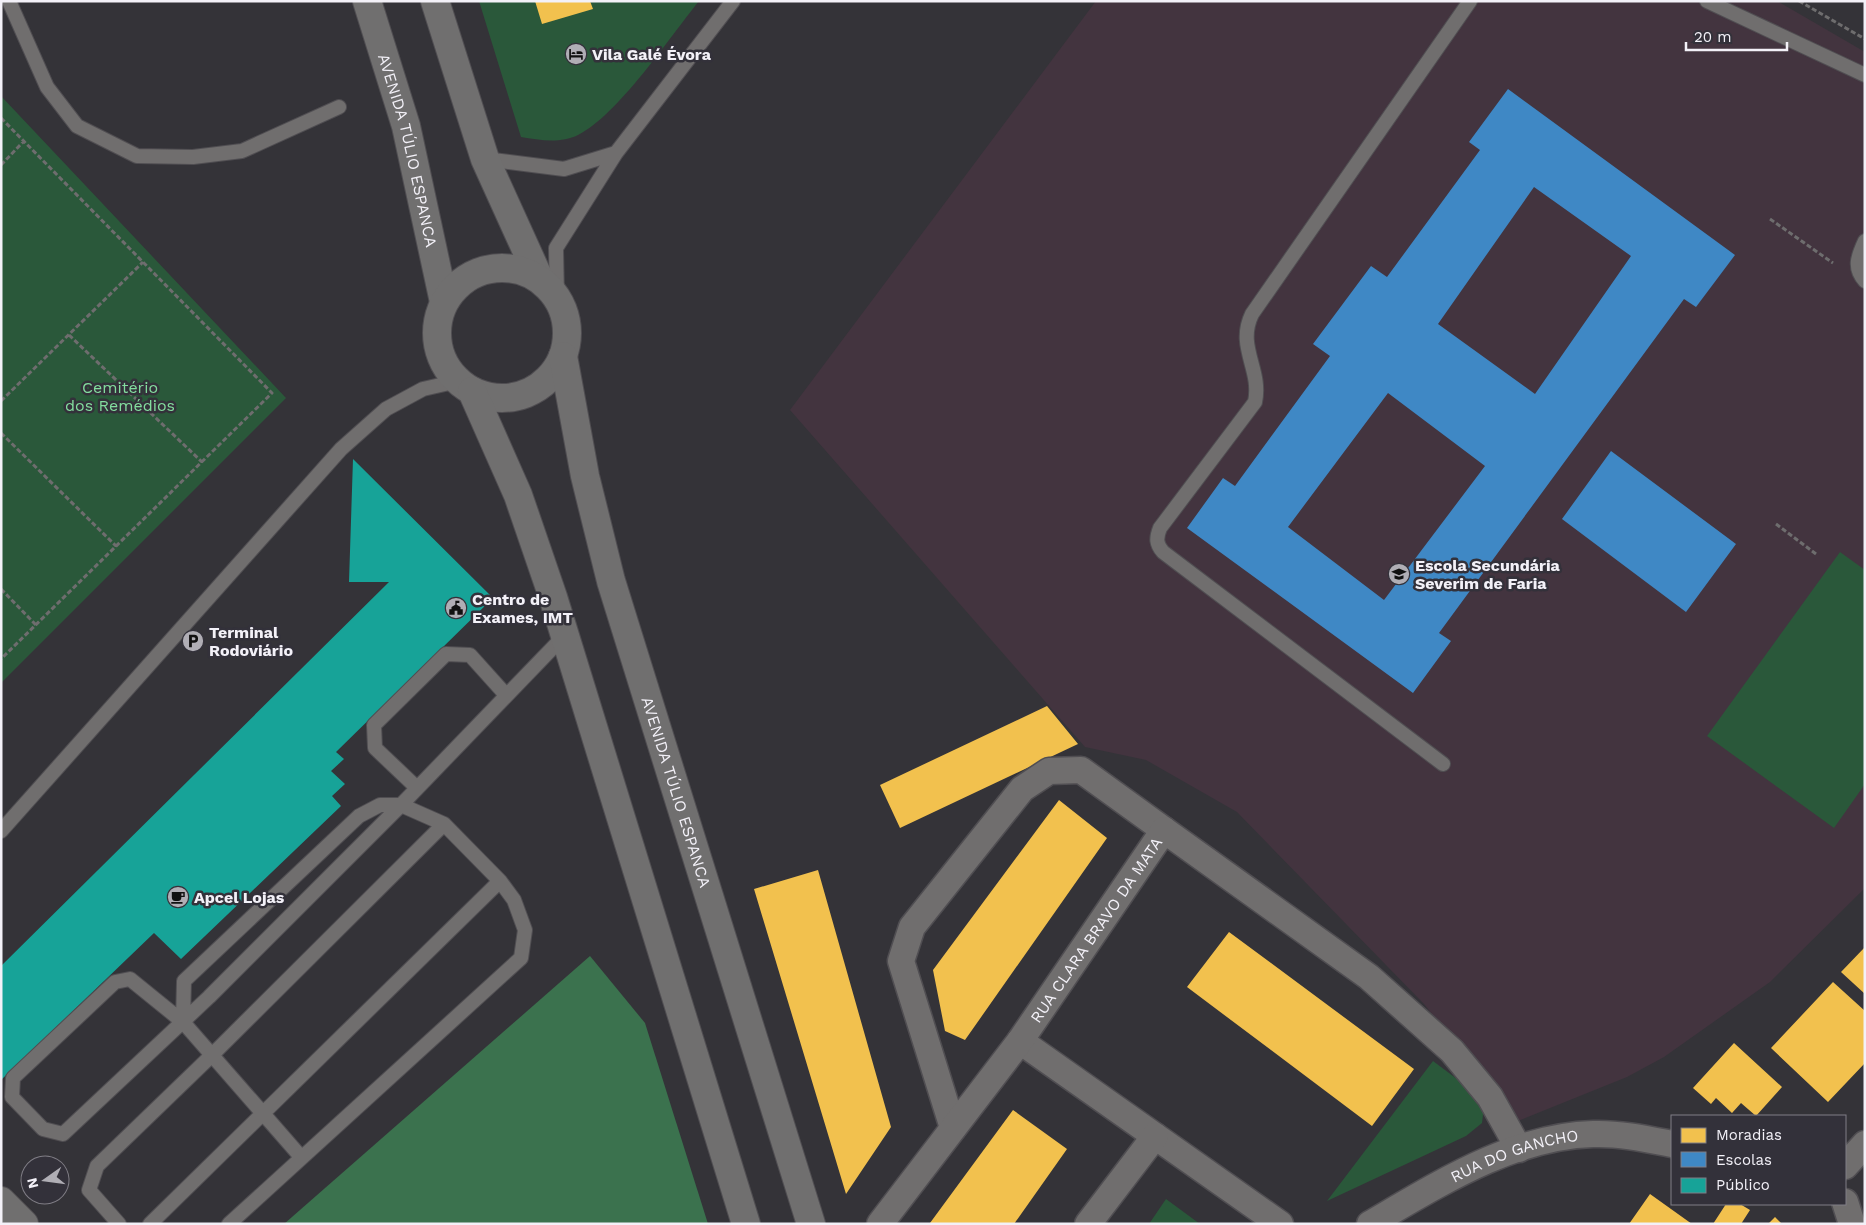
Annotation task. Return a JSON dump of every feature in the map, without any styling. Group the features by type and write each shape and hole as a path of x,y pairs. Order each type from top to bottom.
{"main road":[{"name":"AVENIDA TÚLIO ESPANCA","path":"367,1 406,126 444,302"},
{"name":"AVENIDA TÚLIO ESPANCA","path":"435,1 485,159 548,287 565,316 568,336 563,356 552,375 535,389 515,397 493,398 465,386"},
{"name":"AVENIDA TÚLIO ESPANCA","path":"548,287 519,269 497,267 476,272 457,284 444,302 437,322 438,344 445,364 465,386 518,495 565,636 746,1224"},
{"name":"AVENIDA TÚLIO ESPANCA","path":"563,356 584,476 613,589 812,1218"},
{"path":"1,1200 24,1224"}],"street":[{"path":"953,1128 901,961 912,928 1022,789 1049,771 1081,770 1164,830"},
{"name":"RUA CLARA BRAVO DA MATA","path":"880,1224 1020,1041 1164,830 1369,977 1452,1051 1490,1097 1519,1149"},
{"path":"1020,1041 1280,1224"},
{"name":"RUA DO GANCHO","path":"1370,1224 1438,1185 1485,1162 1519,1149 1565,1138 1593,1134 1638,1137 1671,1144"},
{"path":"1088,1224 1155,1136"},
{"path":"1846,1165 1865,1144"},
{"path":"1846,1205 1852,1224"}],"lane":[{"path":"9,1 47,87 77,126 137,156 193,157 242,151 338,107"},
{"path":"548,287 556,248 616,153 733,1"},
{"path":"1443,764 1163,552 1157,545 1156,536 1160,528 1255,402 1258,391 1245,337 1247,325 1252,314 1470,1"},
{"path":"1708,1 1865,75"},
{"path":"485,159 531,167 564,169 616,153"},
{"path":"1865,241 1856,265 1859,275 1865,281"},
{"path":"1,831 341,449 386,409 423,389 465,386"},
{"path":"301,1157 183,1022 130,979 115,982 13,1078 12,1098 43,1129 63,1134 183,1022 401,805 506,694 565,636"},
{"path":"416,787 376,748 374,725 446,654 470,655 506,694"},
{"path":"183,1022 184,982 359,816 380,805 401,805 444,824 500,881 514,900 525,930 521,958 229,1224"},
{"path":"118,1224 89,1190 97,1166 212,1055 444,824"},
{"path":"150,1224 500,881"}],"path":[{"path":"1799,1 1865,39"},
{"path":"1,118 272,393 1,659"},
{"path":"1,164 24,141"},
{"path":"1770,219 1834,264"},
{"path":"1,401 143,262"},
{"path":"69,335 202,462"},
{"path":"1,433 116,546"},
{"path":"1776,524 1816,554"},
{"path":"1,589 36,625"}],"shaded area":[{"name":"Escola Secundária Severim de Faria","path":"1096,1 1777,1 1865,52 1865,888 1770,982 1664,1057 1627,1077 1518,1121 1424,1004 1237,812 1146,760 1085,747 790,410"}],"green space":[{"name":"Vila Galé Évora","path":"479,1 699,1 626,94 610,111 578,135 564,140 550,140 521,137"},
{"name":"Cemitério dos Remédios","path":"1,96 286,398 1,683"},
{"path":"1840,552 1865,570 1865,784 1834,828 1707,736"},
{"path":"590,956 645,1023 708,1224 284,1224"},
{"path":"1433,1061 1469,1088 1484,1106 1482,1123 1466,1136 1327,1201"},
{"path":"1166,1199 1200,1224 1149,1224"}],"building: Moradias":[{"path":"535,1 590,1 593,9 542,24"},
{"path":"1047,706 1078,744 900,828 880,785"},
{"path":"1059,800 1107,838 965,1040 945,1031 933,970"},
{"path":"818,870 891,1127 846,1194 754,889"},
{"path":"1229,932 1414,1069 1372,1126 1187,987"},
{"path":"1865,947 1865,994 1841,972"},
{"path":"1833,982 1865,1011 1865,1063 1828,1102 1771,1048"},
{"path":"1734,1043 1782,1087 1757,1115 1741,1103 1732,1113 1716,1098 1711,1104 1693,1088"},
{"path":"1013,1110 1067,1149 1014,1224 930,1223"},
{"path":"1650,1194 1692,1224 1629,1224"},
{"path":"1725,1205 1742,1205 1750,1210 1741,1224 1713,1224"},
{"path":"1775,1217 1782,1224 1768,1224"}],"building: Escolas":[{"path":"1508,89 1735,255 1696,307 1684,299 1439,633 1451,641 1413,693 1187,528 1223,478 1235,486 1330,356 1313,344 1371,266 1387,277 1480,150 1469,142","holes":["1534,187 1631,256 1535,394 1438,324","1388,393 1485,466 1384,600 1288,527"]},
{"path":"1611,451 1736,544 1686,612 1562,519"}],"building: Público":[{"name":"Terminal Rodoviário","path":"353,459 493,598 336,752 344,759 331,771 345,784 332,796 341,806 181,959 154,933 1,1080 1,966 389,582 349,582"}],"place":[{"name":"Vila Galé Évora","path":"576,54"},
{"name":"Escola Secundária Severim de Faria","path":"1399,574"},
{"name":"Centro de Exames, IMT","path":"456,608"},
{"name":"Terminal Rodoviário","path":"193,641"},
{"name":"Apcel Lojas","path":"178,897"}]}
